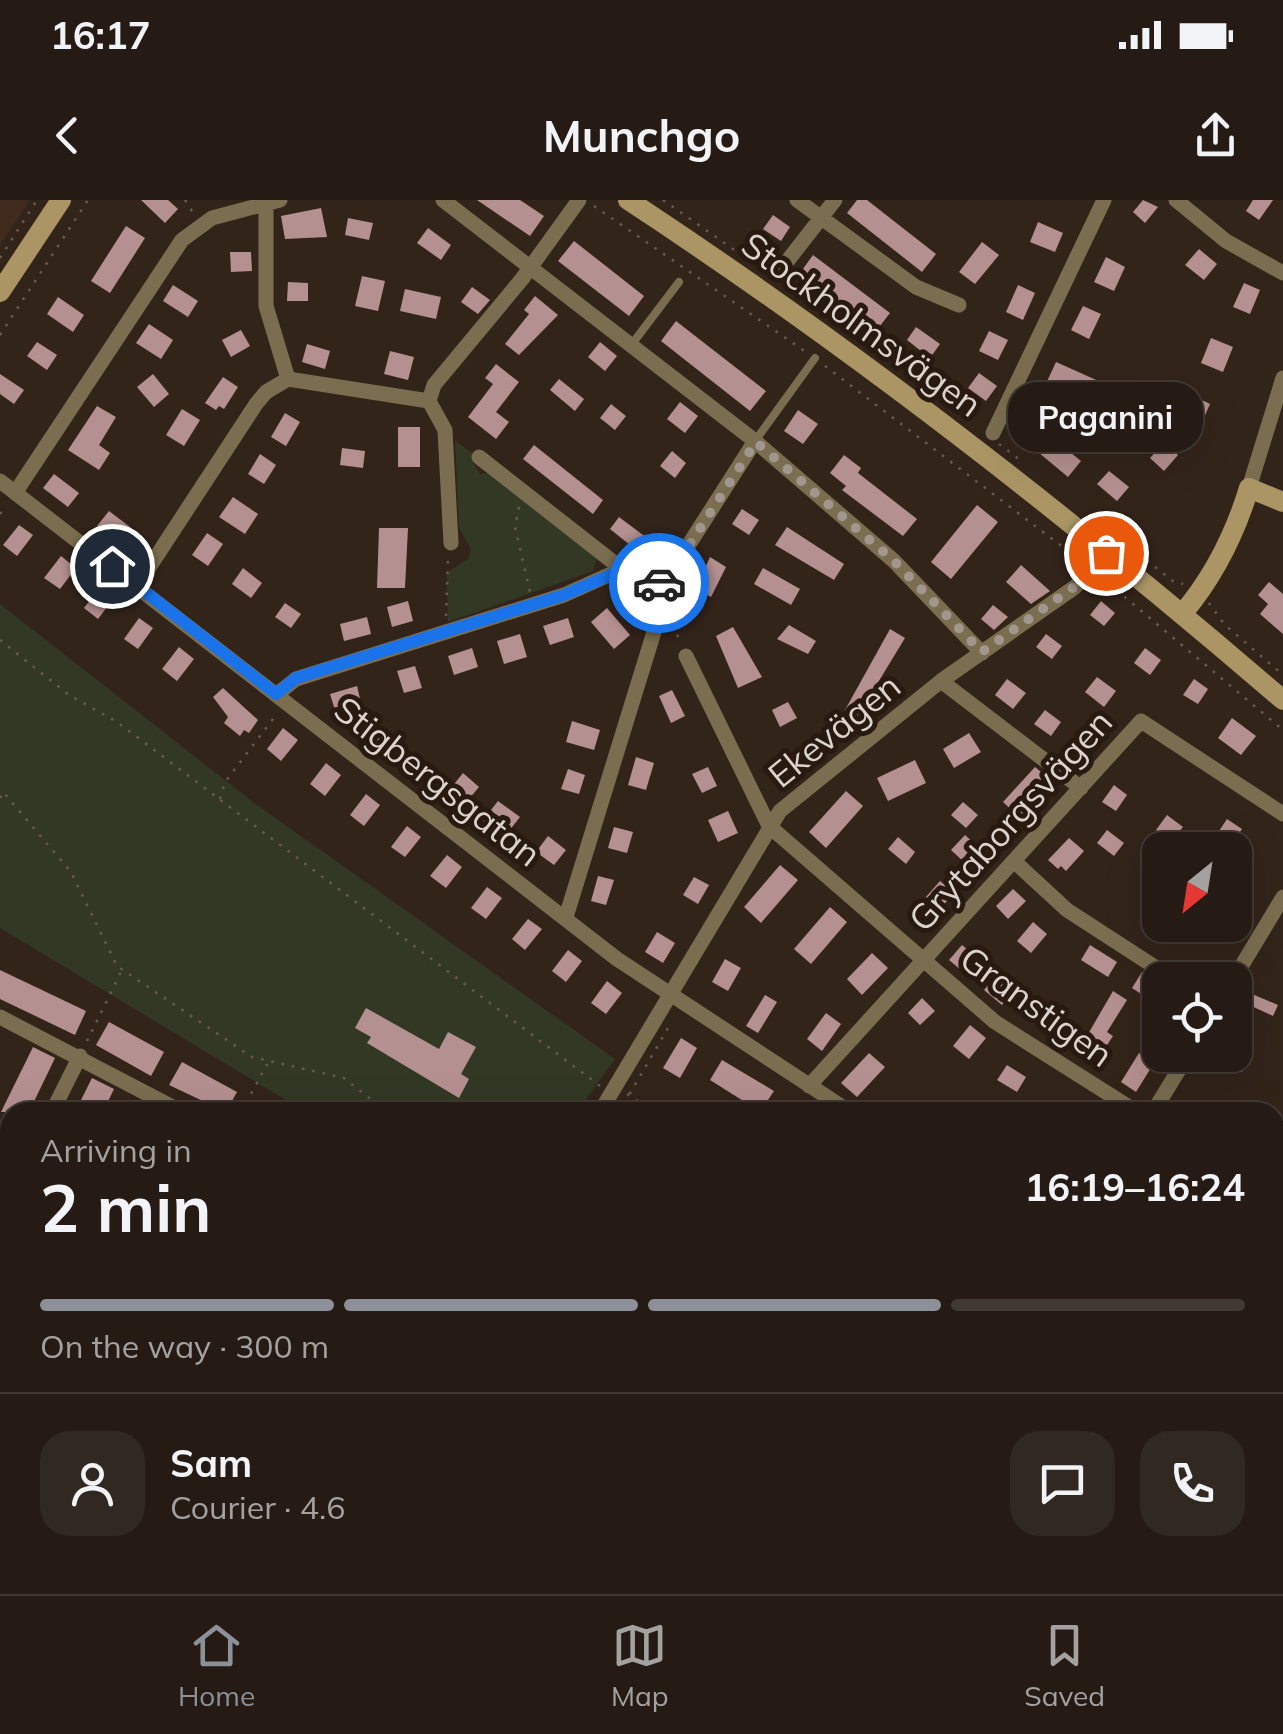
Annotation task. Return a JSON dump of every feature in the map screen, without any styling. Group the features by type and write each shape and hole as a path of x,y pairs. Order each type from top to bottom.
{"main road":[{"path":"0,292 61,200"},
{"name":"Stockholmsvägen","path":"628,200 821,332 1184,614 1283,700"},
{"path":"1184,614 1236,528 1249,488 1283,502"}],"street":[{"path":"443,200 756,442 894,561 982,652"},
{"path":"451,543 445,430 429,401 434,385 582,200"},
{"path":"797,200 916,287 958,305"},
{"path":"778,273 835,200"},
{"path":"993,433 1104,200"},
{"path":"1176,200 1226,240 1283,273"},
{"path":"15,493 182,240 212,218 273,202 266,306 288,379"},
{"path":"1249,488 1283,378"},
{"path":"137,586 266,392 288,379 429,401"},
{"path":"1013,392 1098,438"},
{"path":"566,917 662,606 664,584 756,442"},
{"path":"479,457 622,570 664,584"},
{"name":"Stigbergsgatan","path":"0,481 669,996 834,1102"},
{"name":"Ekevägen","path":"606,1102 780,811 941,682 1038,616 1106,553"},
{"path":"276,694 296,678 533,605 622,570"},
{"path":"686,656 769,826"},
{"path":"941,682 1082,788"},
{"name":"Grytaborgsvägen","path":"809,1086 1140,721 1283,814"},
{"name":"Granstigen","path":"769,826 996,1022 1121,1102"},
{"path":"1015,862 1067,910 1147,962"},
{"path":"1244,962 1283,896"},
{"path":"0,1017 164,1102"},
{"path":"57,1102 80,1056"},
{"path":"1159,1102 1178,1072"}],"lane":[{"path":"632,344 680,282"},
{"path":"756,442 814,358"}],"path":[{"path":"0,258 36,200"},
{"path":"0,335 88,200"},
{"path":"582,200 814,358 1068,551 1100,584 1108,583 1283,730"},
{"path":"524,492 516,526 533,605"},
{"path":"440,635 446,624 451,543"},
{"path":"662,606 686,656"},
{"path":"0,640 69,696 118,722 600,1086"},
{"path":"219,800 225,782 281,708 276,694"},
{"path":"0,798 1,791"},
{"path":"1,791 71,872 122,970 252,1056 344,1078 374,1102"},
{"path":"80,1056 122,970"},
{"path":"626,1102 676,1014"},
{"path":"246,1102 269,1061"},
{"path":"630,1096 639,1102"}],"shaded area":[{"path":"0,200 30,200 0,245"}],"green space":[{"path":"455,441 475,455 472,461 480,474 494,472 597,557 593,571 448,622 447,573 468,559 471,549 459,528"},
{"path":"0,604 253,802 615,1059 584,1102 289,1102 0,928"}],"building":[{"path":"141,200 168,200 178,209 165,223"},
{"path":"477,200 520,200 544,216 530,236"},
{"path":"857,200 867,200 936,254 922,272 847,213"},
{"path":"1143,200 1158,207 1145,223 1133,212"},
{"path":"1253,200 1273,200 1259,220 1246,211"},
{"path":"321,208 327,237 285,239 281,216"},
{"path":"773,215 790,227 781,241 763,229"},
{"path":"348,218 373,223 369,240 345,235"},
{"path":"1038,222 1063,233 1055,252 1030,242"},
{"path":"126,226 145,238 110,293 91,281"},
{"path":"428,228 451,245 441,260 417,243"},
{"path":"574,241 644,296 629,316 558,261"},
{"path":"982,242 999,255 975,284 959,272"},
{"path":"1199,249 1217,264 1204,280 1185,265"},
{"path":"230,252 251,252 252,271 231,272"},
{"path":"813,255 890,313 876,331 800,273"},
{"path":"1106,257 1125,267 1114,291 1094,282"},
{"path":"362,276 385,281 378,311 355,306"},
{"path":"288,282 308,283 308,301 287,301"},
{"path":"1244,283 1260,290 1250,314 1233,307"},
{"path":"173,285 198,301 188,317 163,301"},
{"path":"1018,285 1035,293 1023,320 1006,312"},
{"path":"472,287 490,300 478,314 461,302"},
{"path":"405,289 441,297 436,319 400,311"},
{"path":"535,296 558,315 519,355 505,344 529,314 524,310"},
{"path":"58,297 84,315 73,332 47,314"},
{"path":"1083,306 1101,314 1089,339 1071,330"},
{"path":"676,321 766,391 750,411 661,341"},
{"path":"149,324 173,340 161,359 136,343"},
{"path":"916,327 940,344 930,358 907,340"},
{"path":"241,330 250,346 231,357 222,340"},
{"path":"989,331 1008,340 998,360 979,351"},
{"path":"1211,338 1233,347 1223,372 1201,363"},
{"path":"37,342 57,355 47,370 27,356"},
{"path":"600,342 617,356 605,371 588,357"},
{"path":"307,344 330,351 325,369 302,362"},
{"path":"390,351 414,357 408,380 384,374"},
{"path":"1056,362 1103,383 1091,412 1043,390"},
{"path":"496,364 519,382 496,412 509,422 496,439 468,417 493,384 485,378"},
{"path":"979,373 997,386 986,401 968,388"},
{"path":"0,374 24,390 14,404 0,394"},
{"path":"153,374 169,394 154,407 137,387"},
{"path":"223,377 238,387 224,409 219,406 216,410 205,403"},
{"path":"559,379 584,399 575,411 550,390"},
{"path":"1192,395 1210,404 1203,420 1185,412"},
{"path":"680,402 698,416 685,433 667,419"},
{"path":"611,404 626,416 615,430 600,418"},
{"path":"97,406 116,417 99,445 110,453 99,470 68,450"},
{"path":"182,409 200,420 184,446 166,435"},
{"path":"798,410 818,424 803,444 784,431"},
{"path":"285,413 300,422 286,446 271,437"},
{"path":"1026,417 1081,461 1068,477 1014,432"},
{"path":"398,427 420,427 420,467 398,467"},
{"path":"1165,442 1178,455 1164,471 1150,458"},
{"path":"534,445 603,500 593,514 523,459"},
{"path":"342,448 365,451 363,468 340,465"},
{"path":"672,451 686,463 675,478 660,466"},
{"path":"260,454 276,465 264,484 248,474"},
{"path":"844,455 861,468 858,473 917,519 903,536 842,490 846,486 830,473"},
{"path":"1109,471 1129,487 1117,501 1097,484"},
{"path":"54,474 79,493 68,507 43,488"},
{"path":"233,497 258,514 245,534 219,517"},
{"path":"977,505 998,522 951,579 931,562"},
{"path":"742,509 759,520 749,535 732,524"},
{"path":"109,511 134,530 121,546 97,526"},
{"path":"619,517 655,544 645,557 610,529"},
{"path":"19,525 33,535 17,556 3,545"},
{"path":"787,527 844,564 834,580 775,545"},
{"path":"379,528 408,528 405,588 377,588"},
{"path":"207,533 223,544 208,566 192,555"},
{"path":"61,556 76,568 60,589 44,578"},
{"path":"710,557 726,567 711,597 696,588"},
{"path":"1021,565 1050,591 1031,604 1006,582"},
{"path":"243,568 262,583 251,598 232,584"},
{"path":"763,568 800,589 791,605 754,584"},
{"path":"1269,582 1283,594 1283,634 1260,614 1268,604 1258,595"},
{"path":"100,587 114,598 98,619 84,608"},
{"path":"408,601 413,621 392,627 387,607"},
{"path":"1101,601 1115,613 1104,626 1090,615"},
{"path":"285,603 301,614 291,628 275,617"},
{"path":"993,605 1008,617 994,630 981,619"},
{"path":"607,608 630,635 614,649 591,622"},
{"path":"367,617 371,634 344,641 340,624"},
{"path":"139,618 153,628 138,649 124,639"},
{"path":"568,618 574,637 550,645 543,626"},
{"path":"789,625 816,641 808,654 777,639"},
{"path":"733,627 762,677 738,688 716,636"},
{"path":"890,629 905,638 857,717 845,710"},
{"path":"520,634 527,657 504,664 497,641"},
{"path":"1046,634 1062,646 1052,659 1036,647"},
{"path":"179,647 194,659 177,681 162,669"},
{"path":"472,648 478,667 454,675 448,656"},
{"path":"1145,648 1161,660 1150,675 1134,663"},
{"path":"415,666 422,688 404,693 397,671"},
{"path":"1097,677 1116,691 1104,707 1085,692"},
{"path":"1007,679 1026,693 1013,709 995,695"},
{"path":"1194,679 1208,689 1198,704 1183,695"},
{"path":"357,686 361,703 335,710 330,694"},
{"path":"223,688 258,720 249,733 244,730 240,736 224,723 228,717 213,697"},
{"path":"672,690 685,716 671,723 659,696"},
{"path":"788,702 797,718 780,727 772,710"},
{"path":"1045,710 1061,722 1051,736 1034,724"},
{"path":"1232,718 1256,736 1241,755 1218,738"},
{"path":"367,719 395,740 385,754 356,733"},
{"path":"572,721 600,730 594,750 566,742"},
{"path":"283,728 298,740 281,761 267,749"},
{"path":"969,733 981,752 954,768 943,749"},
{"path":"787,755 798,770 777,785 767,770"},
{"path":"636,757 654,763 646,790 628,785"},
{"path":"915,760 926,783 888,801 877,778"},
{"path":"326,763 341,775 325,796 310,784"},
{"path":"708,767 717,786 702,793 692,774"},
{"path":"1035,767 1051,780 1047,785 1052,788 1022,820 1003,802"},
{"path":"568,769 585,775 579,794 561,789"},
{"path":"463,773 479,787 463,806 447,793"},
{"path":"1114,785 1127,795 1116,811 1102,802"},
{"path":"846,791 863,806 826,848 809,832"},
{"path":"366,794 380,805 364,826 350,815"},
{"path":"498,801 520,817 505,836 483,820"},
{"path":"963,802 978,815 966,828 951,815"},
{"path":"728,811 738,833 718,842 708,820"},
{"path":"1167,815 1183,827 1179,832 1156,830"},
{"path":"1227,819 1242,829 1240,832 1218,832"},
{"path":"407,826 421,837 405,857 391,847"},
{"path":"614,827 633,832 627,853 608,848"},
{"path":"1107,830 1124,843 1114,856 1097,843"},
{"path":"965,835 979,848 965,863 951,850"},
{"path":"548,836 566,850 554,865 536,852"},
{"path":"898,837 915,852 906,864 888,849"},
{"path":"1069,838 1084,851 1066,871 1048,860"},
{"path":"447,855 462,867 446,888 430,876"},
{"path":"780,865 798,880 761,923 744,907"},
{"path":"598,876 614,880 606,905 591,901"},
{"path":"694,877 709,885 698,904 683,895"},
{"path":"940,881 954,893 940,909 926,897"},
{"path":"487,887 502,898 486,919 471,908"},
{"path":"1013,889 1026,901 1008,919 996,906"},
{"path":"830,907 847,922 811,964 794,949"},
{"path":"528,919 542,929 525,950 512,939"},
{"path":"1033,922 1047,934 1031,953 1017,941"},
{"path":"657,932 675,943 663,963 645,952"},
{"path":"962,945 980,960 967,975 949,960"},
{"path":"1090,945 1117,962 1108,977 1081,960"},
{"path":"568,950 582,961 566,982 552,971"},
{"path":"872,953 888,968 862,995 847,979"},
{"path":"725,959 741,968 728,991 712,982"},
{"path":"0,970 86,1011 75,1035 0,999"},
{"path":"1142,972 1142,994 1132,988"},
{"path":"997,975 1014,990 1002,1005 984,990"},
{"path":"607,981 622,993 606,1014 591,1003"},
{"path":"1113,991 1127,1000 1107,1032 1113,1036 1094,1065 1077,1053"},
{"path":"1252,994 1278,1005 1273,1016 1252,1006"},
{"path":"765,995 777,1002 758,1033 746,1026"},
{"path":"922,998 935,1011 920,1025 908,1013"},
{"path":"366,1008 439,1049 448,1032 476,1047 461,1074 469,1079 459,1098 367,1043 371,1037 355,1028"},
{"path":"826,1013 841,1024 822,1051 807,1039"},
{"path":"109,1022 164,1052 151,1076 96,1045"},
{"path":"970,1025 986,1038 969,1059 953,1046"},
{"path":"681,1038 697,1048 680,1078 663,1068"},
{"path":"33,1047 55,1058 34,1102 6,1102"},
{"path":"869,1053 885,1067 857,1097 841,1083"},
{"path":"1139,1053 1142,1055 1142,1072 1148,1072 1136,1092 1121,1082"},
{"path":"722,1060 774,1091 767,1102 745,1102 710,1080"},
{"path":"182,1062 237,1092 232,1102 205,1102 169,1085"},
{"path":"1007,1065 1026,1077 1017,1092 997,1080"},
{"path":"92,1078 114,1089 108,1102 80,1102"}],"way so far":[{"path":"659,583 664,584 756,442 894,561 982,652 1038,616 1074,587 1106,553"}],"place":[{"name":"Paganini","path":"1106,553"}],"route":[{"path":"112,566 276,694 296,678 564,595 622,570 659,583"}]}
